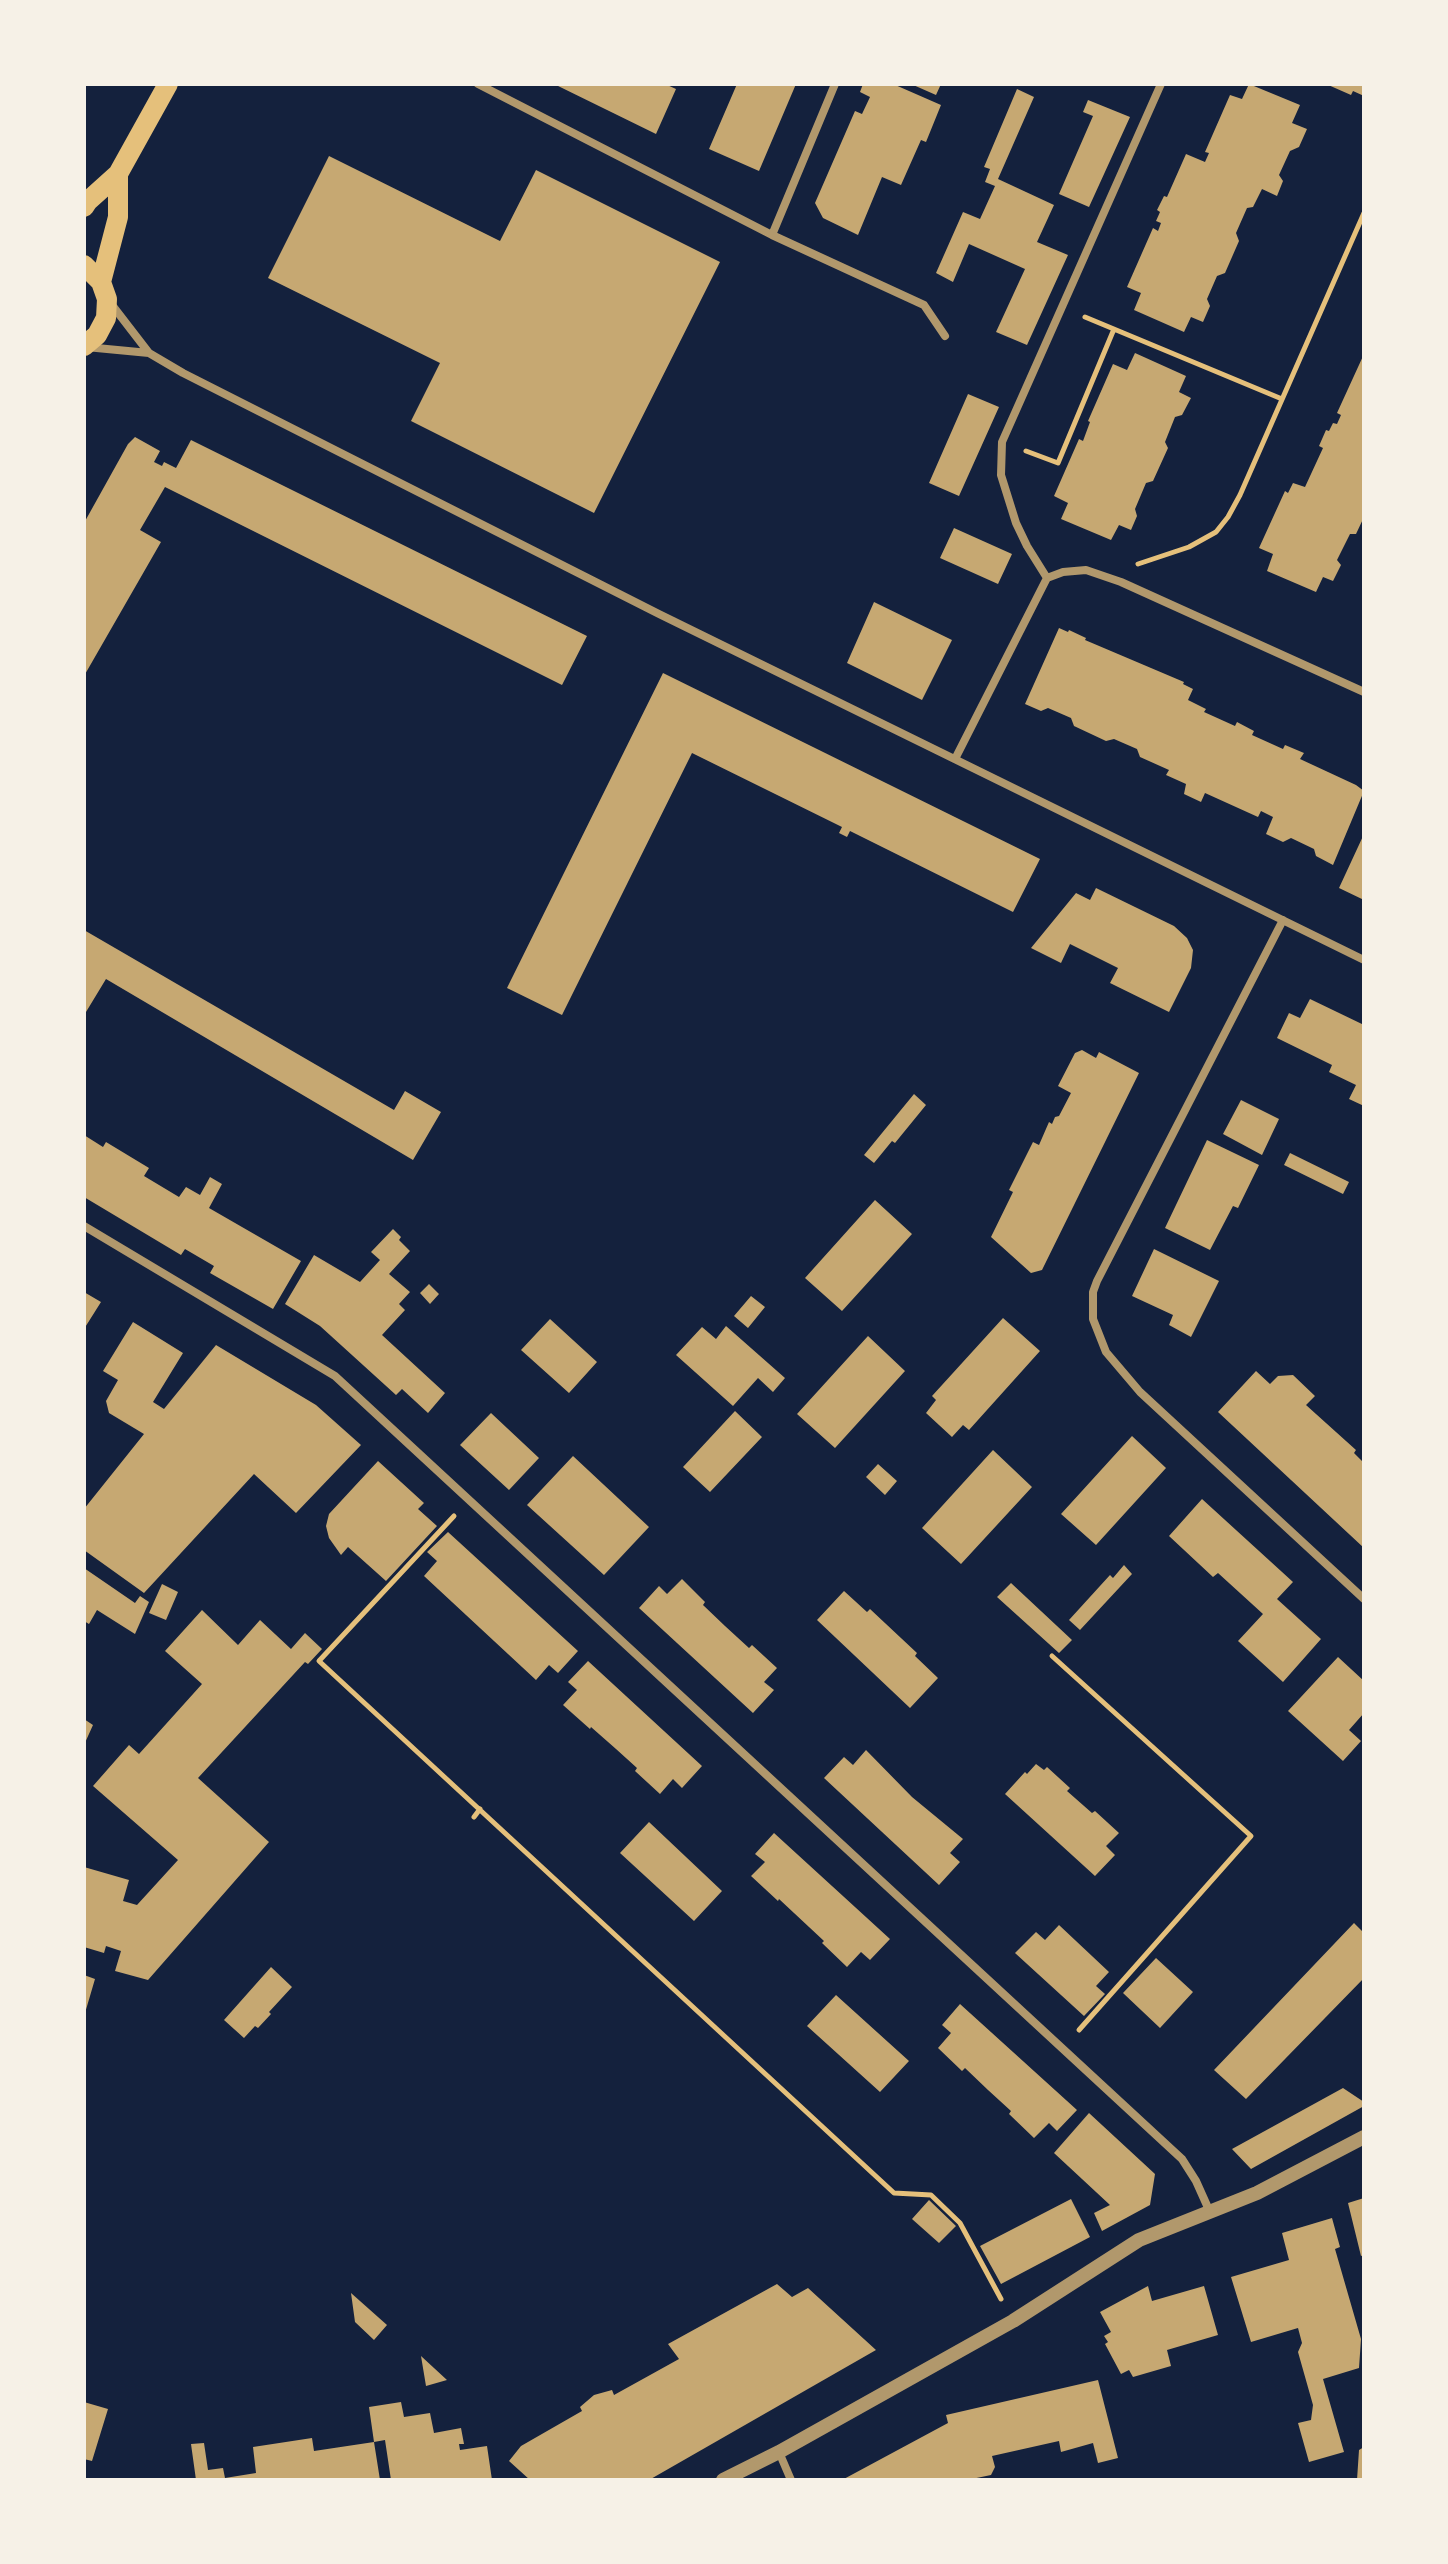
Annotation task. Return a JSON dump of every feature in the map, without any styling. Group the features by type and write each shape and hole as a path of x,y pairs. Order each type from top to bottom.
{"main road":[{"path":"84,207 118,174 168,84"},
{"path":"84,346 97,335 106,318 104,290 118,217 118,174"},
{"path":"84,265 104,290"}],"street":[{"path":"478,84 772,235 924,305 945,336"},
{"path":"772,235 835,84"},
{"path":"1047,578 1027,546 1012,511 1001,475 1002,442 1161,84"},
{"path":"104,290 149,353 183,373 645,607 1364,960"},
{"path":"84,346 149,353"},
{"path":"955,759 1047,578 1063,572 1086,570 1121,582 1364,692"},
{"path":"1283,920 1097,1281 1093,1292 1093,1319 1106,1352 1140,1392 1364,1599"},
{"path":"84,1226 335,1376 1182,2159 1209,2210"},
{"path":"723,2480 1013,2321 1139,2240 1257,2193 1364,2137"},
{"path":"779,2452 791,2480"}],"path":[{"path":"1121,582 1135,565 1189,547 1216,532 1228,517 1364,213"},
{"path":"1061,307 1282,399"},
{"path":"1002,442 1058,463 1114,329"},
{"path":"469,1500 319,1661 894,2193 931,2195 941,2204 960,2223 1013,2321"},
{"path":"1052,1656 1251,1836 1062,2049"},
{"path":"474,1817 480,1809"}],"building":[{"path":"554,84 665,84 676,89 656,134"},
{"path":"737,84 796,84 759,171 709,149"},
{"path":"863,84 893,84 941,105 926,142 921,140 901,185 882,177 858,235 823,218 815,203 855,111 862,114 870,97 860,92"},
{"path":"911,84 941,84 936,95"},
{"path":"1249,84 1300,105 1292,123 1307,129 1299,147 1290,151 1279,175 1283,181 1277,196 1262,189 1253,207 1247,208 1236,233 1239,241 1225,273 1217,276 1207,299 1210,306 1203,322 1191,317 1184,332 1134,310 1141,293 1127,287 1153,228 1158,231 1161,223 1156,221 1160,212 1157,210 1164,196 1167,197 1186,154 1205,162 1209,153 1205,152 1230,95 1242,99"},
{"path":"1326,84 1364,84 1364,96 1353,91 1351,95"},
{"path":"1017,89 1034,97 998,179 1054,205 1037,242 1068,255 1027,345 996,332 1025,269 969,244 953,282 936,273 963,212 980,219 995,186 985,182 990,169 984,167"},
{"path":"1088,100 1130,117 1089,207 1059,194 1093,116 1083,112"},
{"path":"329,156 500,241 536,170 720,262 594,513 411,421 440,363 268,278"},
{"path":"1135,353 1186,376 1179,392 1191,398 1182,415 1175,417 1165,442 1168,448 1153,481 1146,483 1135,509 1137,516 1131,530 1119,525 1111,540 1061,519 1068,503 1054,496 1079,439 1083,441 1088,421 1113,364 1127,370"},
{"path":"1364,354 1364,517 1356,534 1350,534 1337,560 1341,565 1333,581 1323,577 1316,592 1267,571 1273,554 1259,548 1285,491 1288,493 1293,483 1305,487 1323,448 1319,446 1326,430 1329,431 1333,423 1337,424 1341,415 1337,413"},
{"path":"968,394 999,407 959,496 929,483"},
{"path":"135,437 160,451 154,462 162,466 164,462 176,468 191,440 587,636 562,685 165,487 140,530 161,542 84,676 84,523 128,444"},
{"path":"954,528 1012,554 998,584 940,558"},
{"path":"874,602 952,640 922,700 847,663"},
{"path":"1059,628 1184,682 1193,689 1188,700 1206,709 1204,712 1235,726 1237,722 1254,731 1252,735 1283,749 1285,745 1304,753 1300,759 1364,791 1333,865 1316,856 1314,849 1291,838 1283,842 1266,834 1273,817 1261,811 1258,817 1205,793 1201,802 1184,794 1186,784 1166,775 1169,770 1140,757 1137,749 1114,739 1106,741 1074,726 1071,718 1048,708 1041,711 1025,704"},
{"path":"663,673 1040,859 1013,912 850,831 847,837 839,833 842,827 692,753 562,1015 507,988"},
{"path":"1364,834 1364,900 1339,888"},
{"path":"1096,888 1174,926 1187,938 1193,950 1191,968 1169,1012 1110,983 1118,968 1070,944 1061,963 1031,948 1076,893 1090,900"},
{"path":"84,930 394,1110 405,1091 441,1112 413,1160 106,979 84,1011"},
{"path":"1310,999 1364,1025 1364,1106 1349,1099 1356,1085 1329,1072 1332,1065 1277,1038 1289,1013 1300,1018"},
{"path":"1082,1050 1096,1058 1099,1052 1139,1073 1042,1270 1031,1273 991,1237 1013,1192 1009,1190 1033,1142 1039,1145 1049,1122 1052,1124 1059,1116 1071,1093 1058,1086 1075,1053"},
{"path":"914,1094 926,1105 874,1163 864,1155"},
{"path":"1241,1100 1279,1119 1262,1155 1223,1134"},
{"path":"84,1135 103,1147 106,1142 149,1168 144,1176 179,1197 186,1187 200,1195 210,1177 222,1184 209,1208 301,1261 273,1309 210,1273 214,1266 185,1249 181,1255 84,1197"},
{"path":"1207,1140 1259,1165 1238,1208 1233,1206 1210,1250 1165,1228"},
{"path":"1290,1153 1349,1182 1343,1194 1284,1165"},
{"path":"875,1200 912,1234 842,1311 805,1278"},
{"path":"393,1229 410,1251 389,1274 410,1292 399,1304 405,1310 382,1335 445,1393 428,1413 402,1389 396,1395 320,1326 285,1304 314,1255 360,1282 380,1260 371,1252"},
{"path":"1154,1249 1219,1281 1191,1337 1169,1325 1173,1315 1132,1296"},
{"path":"429,1284 439,1294 430,1304 420,1293"},
{"path":"84,1292 101,1302 84,1329"},
{"path":"751,1296 765,1307 748,1328 734,1316"},
{"path":"1003,1318 1040,1351 969,1430 963,1425 952,1437 926,1413 936,1400 932,1396"},
{"path":"550,1319 597,1362 569,1393 521,1350"},
{"path":"133,1322 183,1353 153,1402 164,1409 216,1345 316,1405 361,1445 296,1513 254,1474 144,1593 84,1550 84,1509 144,1434 109,1413 106,1401 118,1380 103,1371"},
{"path":"726,1326 785,1378 773,1392 758,1378 733,1406 676,1355 702,1327 716,1339"},
{"path":"868,1336 905,1371 835,1448 797,1414"},
{"path":"1256,1371 1270,1384 1278,1376 1293,1375 1315,1396 1306,1405 1356,1450 1354,1453 1364,1463 1364,1548 1218,1412"},
{"path":"735,1411 762,1437 710,1492 683,1467"},
{"path":"491,1413 539,1458 509,1490 460,1445"},
{"path":"1132,1436 1166,1468 1096,1545 1061,1514"},
{"path":"993,1450 1032,1487 961,1564 922,1528"},
{"path":"573,1456 649,1527 604,1575 527,1505"},
{"path":"378,1461 424,1503 418,1509 437,1526 386,1581 348,1547 341,1555 329,1538 326,1526 329,1514"},
{"path":"878,1464 897,1481 885,1495 866,1477"},
{"path":"1202,1499 1293,1582 1277,1599 1321,1639 1283,1682 1238,1641 1263,1614 1218,1573 1213,1577 1169,1536"},
{"path":"448,1532 578,1651 558,1673 549,1665 536,1680 424,1576 437,1561 427,1552"},
{"path":"1124,1565 1132,1574 1080,1630 1069,1620 1110,1575 1113,1578"},
{"path":"84,1568 135,1603 140,1596 149,1602 135,1634 97,1610 89,1624 84,1621"},
{"path":"682,1579 725,1626 777,1668 764,1682 774,1690 753,1713 639,1608 659,1586 667,1594"},
{"path":"1011,1583 1072,1640 1059,1653 997,1597"},
{"path":"162,1584 178,1592 166,1620 149,1613"},
{"path":"844,1591 867,1612 870,1609 917,1653 915,1656 938,1678 910,1708 817,1620"},
{"path":"202,1610 238,1645 260,1620 291,1649 305,1633 322,1649 308,1664 305,1662 198,1778 269,1842 148,1980 115,1971 121,1951 106,1946 104,1953 84,1947 84,1867 129,1880 123,1901 137,1905 178,1860 93,1786 129,1745 139,1754 202,1684 165,1651"},
{"path":"1338,1657 1364,1681 1364,1713 1349,1730 1361,1741 1343,1761 1288,1711"},
{"path":"588,1661 702,1766 682,1788 673,1779 660,1794 635,1771 637,1768 563,1705 577,1690 568,1682"},
{"path":"84,1719 93,1725 84,1745"},
{"path":"866,1750 912,1797 963,1839 950,1853 960,1862 939,1885 824,1778 844,1757 853,1765"},
{"path":"1036,1764 1044,1770 1047,1767 1070,1788 1067,1791 1119,1833 1106,1846 1115,1855 1095,1876 1005,1794"},
{"path":"649,1822 722,1891 694,1921 620,1853"},
{"path":"774,1833 890,1939 870,1960 861,1952 847,1967 822,1943 824,1941 751,1876 765,1862 755,1854"},
{"path":"1354,1923 1364,1933 1364,1978 1246,2099 1214,2070"},
{"path":"1059,1925 1109,1972 1096,1986 1105,1994 1084,2016 1015,1953 1036,1932 1045,1940"},
{"path":"1156,1958 1193,1992 1160,2028 1123,1993"},
{"path":"271,1967 292,1987 258,2028 255,2026 244,2038 224,2020"},
{"path":"84,1975 95,1979 85,2013 84,2013"},
{"path":"836,1995 909,2061 880,2092 807,2026"},
{"path":"960,2004 1077,2110 1057,2131 1049,2123 1034,2138 1009,2114 1011,2111 965,2068 962,2071 938,2048 951,2033 942,2025"},
{"path":"1343,2088 1364,2102 1364,2106 1251,2169 1232,2149"},
{"path":"1089,2113 1155,2174 1150,2205 1102,2231 1094,2213 1110,2205 1054,2153"},
{"path":"1364,2198 1364,2255 1361,2256 1348,2203"},
{"path":"1071,2199 1090,2237 1001,2284 980,2246"},
{"path":"929,2200 956,2226 939,2243 912,2219"},
{"path":"1332,2218 1340,2247 1335,2249 1361,2339 1359,2368 1323,2379 1344,2452 1309,2462 1298,2423 1311,2420 1313,2405 1298,2352 1302,2343 1298,2328 1251,2342 1231,2277 1289,2260 1282,2233"},
{"path":"777,2284 792,2297 808,2288 876,2350 649,2480 530,2480 509,2461 521,2446 582,2411 580,2407 594,2395 612,2390 614,2395 679,2359 668,2344"},
{"path":"1148,2286 1152,2301 1204,2286 1218,2335 1167,2350 1171,2366 1133,2377 1129,2370 1121,2374 1105,2344 1108,2342 1104,2336 1111,2332 1100,2312"},
{"path":"351,2293 387,2325 374,2340 355,2322"},
{"path":"421,2356 447,2380 426,2386"},
{"path":"1098,2380 1118,2458 1098,2463 1093,2443 1061,2452 1059,2441 992,2456 995,2467 991,2475 967,2480 842,2480 948,2423 946,2415"},
{"path":"84,2402 108,2409 92,2461 84,2459"},
{"path":"401,2402 404,2417 430,2413 434,2433 461,2428 464,2444 459,2444 460,2450 487,2446 492,2480 391,2480 385,2440 374,2442 369,2407"},
{"path":"312,2438 314,2451 374,2442 380,2480 196,2480 191,2444 204,2443 208,2470 223,2468 225,2478 256,2473 253,2447"},
{"path":"1364,2447 1364,2480 1357,2480 1359,2450"}]}
